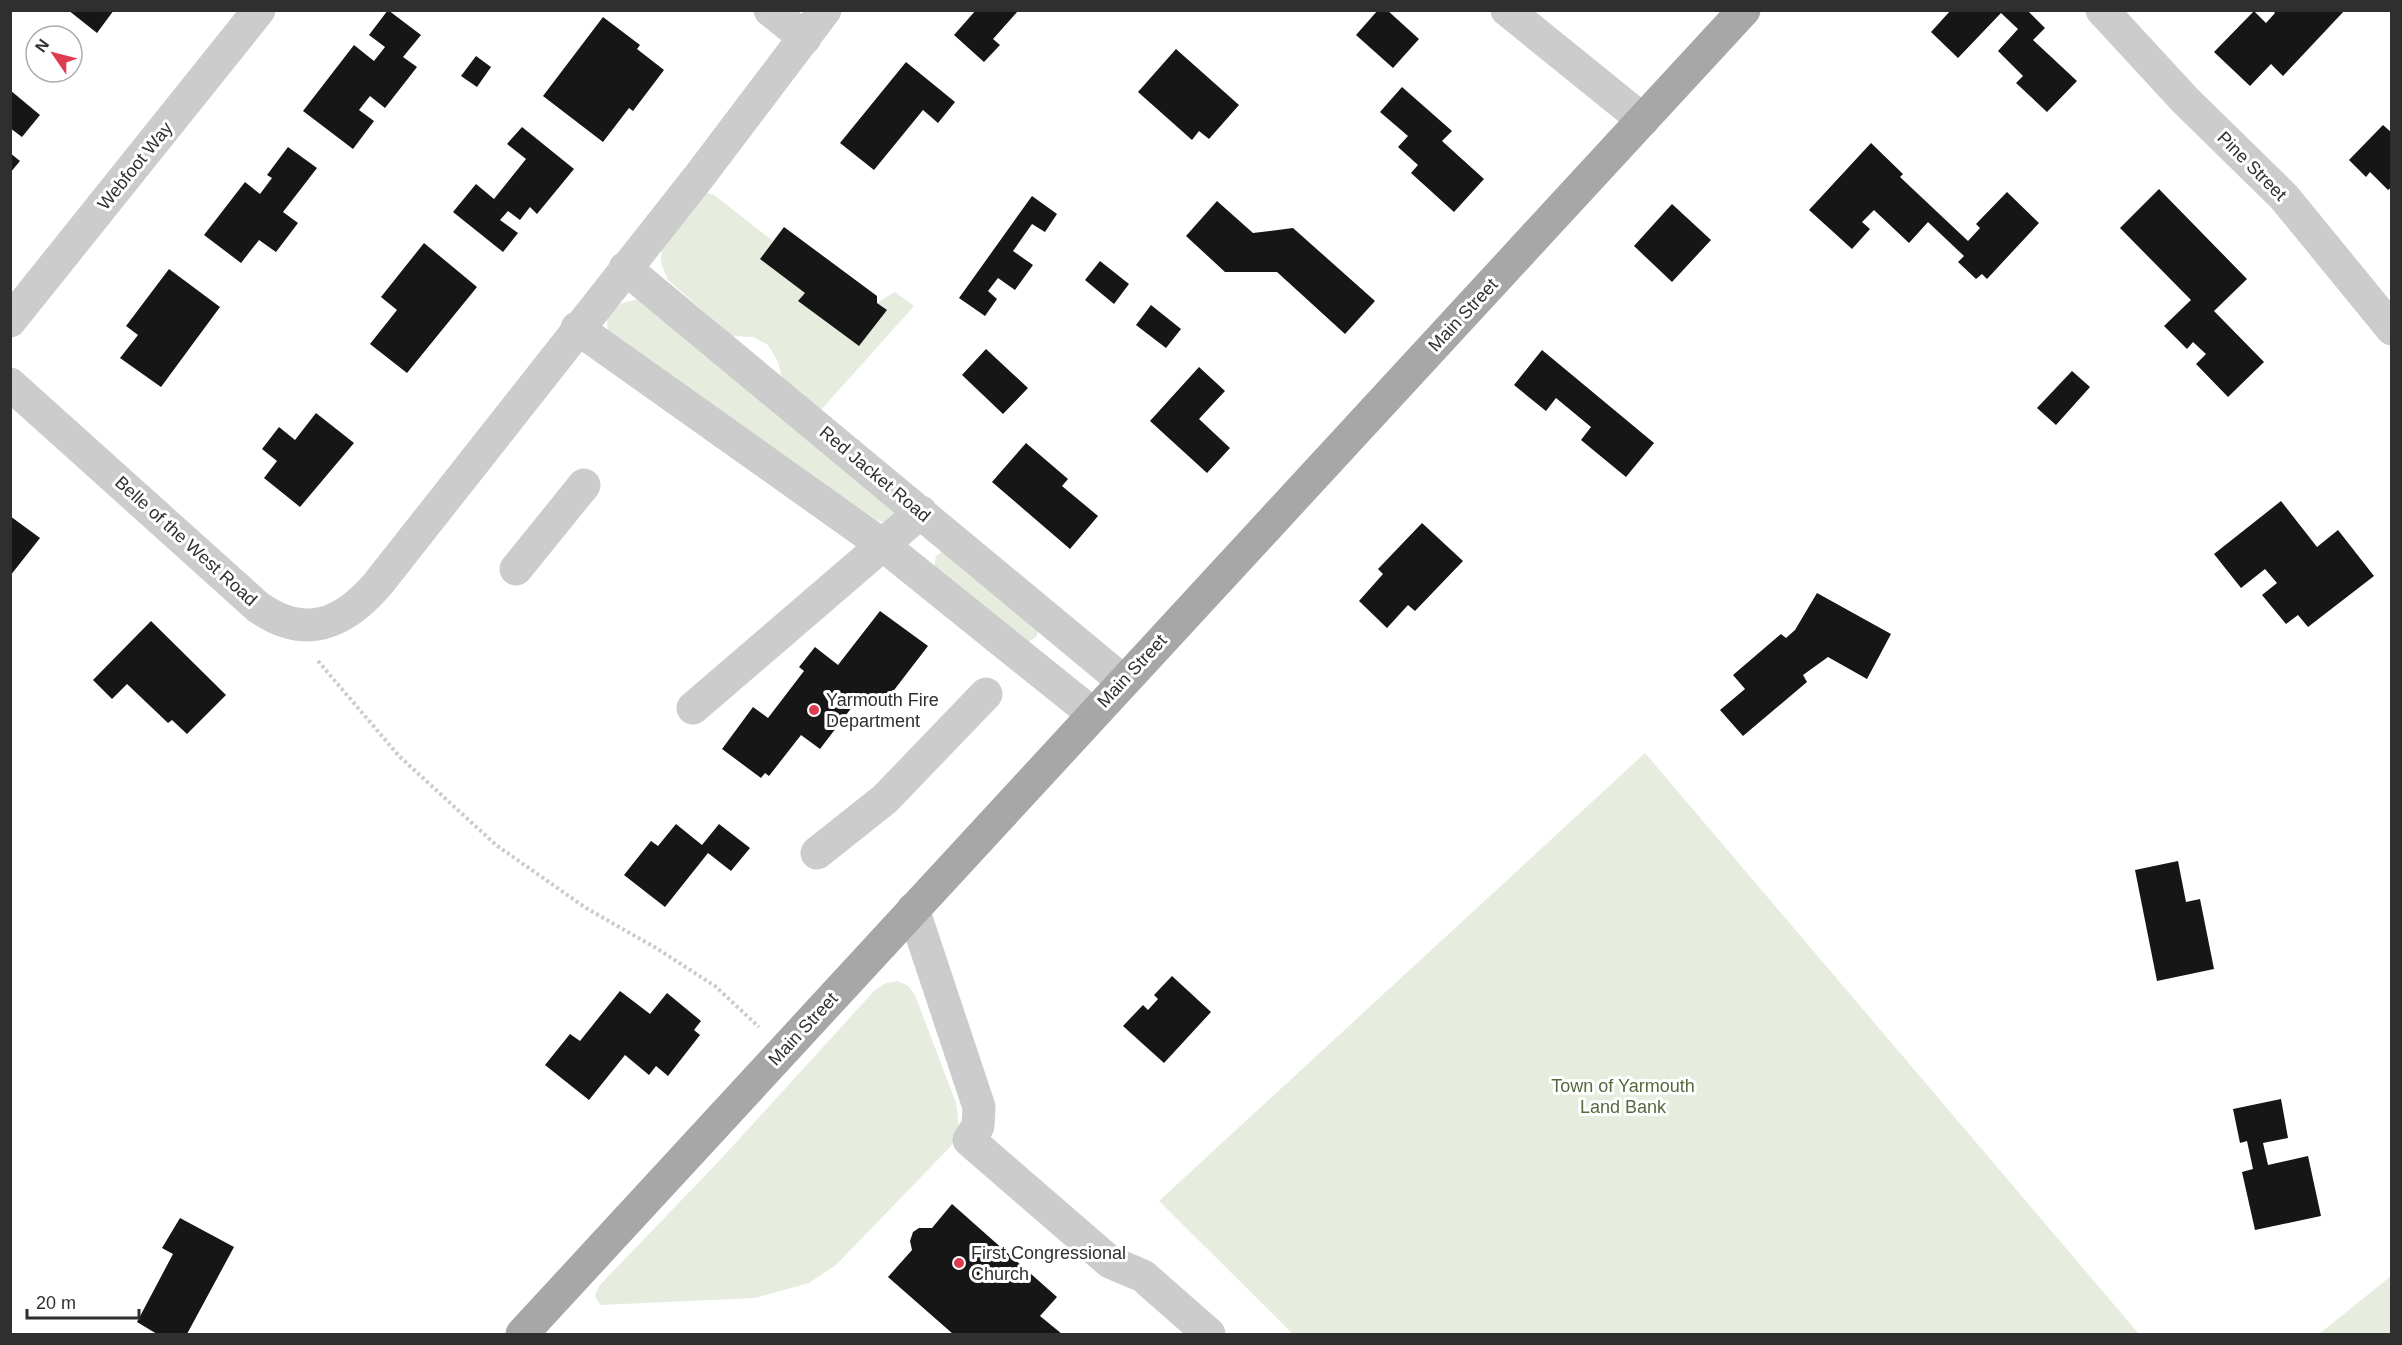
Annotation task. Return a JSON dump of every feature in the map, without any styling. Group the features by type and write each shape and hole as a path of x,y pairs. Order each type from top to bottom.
{"main road":[{"name":"Main Street","path":"522,1335 1744,10"}],"street":[{"name":"Webfoot Way","path":"10,321 259,10"},
{"path":"770,10 806,38"},
{"path":"825,10 806,38 577,328 884,546 1093,714"},
{"path":"1507,10 1643,120"},
{"name":"Pine Street","path":"2102,10 2185,100 2284,197 2391,329"},
{"name":"Red Jacket Road","path":"625,268 1123,681"},
{"name":"Belle of the West Road","path":"10,384 258,607 283,620 300,625 314,624 342,616 356,608 377,585 577,328"},
{"path":"516,569 584,485"},
{"path":"693,708 921,512"},
{"path":"817,853 885,799 986,694"},
{"path":"913,909 979,1107 978,1126 969,1140 1110,1262 1143,1276 1209,1335"}],"path":[{"path":"283,620 399,756 496,845 586,908 657,948 715,986 784,1049"}],"green space":[{"path":"702,194 714,195 773,241 760,259 805,293 799,302 859,346 887,310 877,303 895,292 914,306 821,410 782,378 778,362 768,345 753,337 732,336 668,280 661,263 662,244"},
{"path":"632,300 640,300 898,510 884,523 877,520 625,349 611,336 607,321 613,309 619,305"},
{"path":"944,550 1040,628 1036,637 1028,642 934,567 936,556"},
{"name":"Town of Yarmouth Land Bank","path":"1645,753 2139,1334 1293,1334 1159,1201"},
{"path":"898,981 908,986 915,995 956,1103 958,1125 951,1146 836,1265 809,1283 755,1298 600,1305 595,1296 599,1286 720,1160 875,990 886,983"},
{"path":"2391,1276 2391,1334 2319,1334"}],"building":[{"path":"68,10 114,10 97,33"},
{"path":"388,10 421,35 403,57 417,67 385,108 370,96 359,110 374,121 353,149 303,111 354,45 374,61 385,47 369,35"},
{"path":"976,10 1019,10 993,39 1000,45 984,62 954,35"},
{"path":"1378,10 1387,10 1419,39 1393,68 1356,35"},
{"path":"1951,10 2027,10 2045,28 2033,40 2077,81 2047,112 2016,83 2023,76 1998,51 2018,29 2001,13 1958,58 1931,32"},
{"path":"2272,10 2345,10 2283,76 2271,64 2250,86 2214,52 2254,11 2266,23 2275,13"},
{"path":"603,17 640,45 637,49 664,70 633,111 629,108 603,142 543,96"},
{"path":"1176,49 1239,105 1209,139 1199,131 1192,140 1138,92"},
{"path":"476,56 491,67 477,87 461,76"},
{"path":"906,62 955,102 938,123 923,110 874,170 840,143"},
{"path":"1402,87 1452,131 1442,141 1484,179 1454,212 1411,173 1418,165 1398,147 1408,136 1380,112"},
{"path":"10,90 40,115 22,137 10,128"},
{"path":"2383,125 2392,133 2392,187 2388,190 2370,172 2366,177 2349,160"},
{"path":"522,127 574,169 537,214 530,207 520,220 508,211 500,220 518,233 503,252 453,212 476,184 494,199 526,159 507,144"},
{"path":"1871,143 1903,174 1900,177 1968,241 1980,228 1976,224 2007,192 2039,223 1987,279 1982,274 1976,279 1958,262 1964,256 1928,222 1909,243 1874,210 1862,222 1870,229 1852,249 1809,210"},
{"path":"288,147 317,168 283,212 298,223 276,252 259,240 241,263 204,235 245,182 260,194 272,178 267,175"},
{"path":"10,153 20,161 10,173"},
{"path":"2159,189 2247,279 2214,311 2264,362 2228,397 2196,364 2206,354 2193,342 2187,349 2164,326 2191,300 2120,228"},
{"path":"1032,196 1057,214 1045,232 1032,224 1013,251 1033,265 1015,290 998,278 988,291 997,299 985,316 959,298"},
{"path":"1217,201 1253,233 1293,228 1375,301 1345,334 1277,272 1225,272 1186,236"},
{"path":"1672,204 1711,240 1672,282 1634,246"},
{"path":"784,227 877,296 877,303 887,310 859,346 798,301 805,293 760,259"},
{"path":"424,243 477,287 407,373 370,344 397,310 381,297"},
{"path":"1100,261 1129,284 1114,304 1085,280"},
{"path":"169,269 220,307 161,387 120,358 138,335 126,326"},
{"path":"1151,305 1181,329 1166,348 1136,325"},
{"path":"986,349 1028,388 1003,414 962,375"},
{"path":"1542,350 1654,443 1626,477 1581,440 1591,427 1556,398 1546,411 1514,385"},
{"path":"1199,367 1225,391 1199,419 1230,448 1207,473 1150,421"},
{"path":"2072,371 2090,387 2056,425 2037,408"},
{"path":"316,413 354,443 300,507 264,478 277,461 262,449 279,427 295,440"},
{"path":"1026,443 1068,479 1062,486 1098,516 1070,549 992,482"},
{"path":"2281,501 2317,547 2338,530 2374,576 2308,627 2298,615 2286,624 2262,595 2277,583 2265,569 2241,588 2214,554"},
{"path":"10,516 40,538 10,576"},
{"path":"1422,523 1463,561 1415,611 1408,605 1387,628 1359,601 1383,574 1378,569"},
{"path":"1817,593 1891,634 1867,679 1828,657 1803,675 1807,682 1743,736 1720,710 1745,689 1733,675 1781,634 1786,638 1795,630"},
{"path":"880,611 928,646 881,707 862,694 820,749 801,735 769,776 765,773 761,778 722,749 753,707 768,718 804,671 799,667 815,647 838,665"},
{"path":"151,621 226,695 187,734 172,720 168,723 127,684 112,699 93,680"},
{"path":"676,824 702,845 719,824 750,848 731,871 708,853 665,907 624,875 651,841 658,846"},
{"path":"2178,861 2186,902 2200,899 2214,969 2157,981 2135,870"},
{"path":"1172,976 1211,1012 1164,1063 1123,1026 1143,1005 1148,1010 1158,999 1154,995"},
{"path":"620,991 650,1014 667,993 701,1021 694,1030 700,1035 668,1076 656,1066 649,1075 625,1055 589,1100 545,1065 570,1034 580,1041"},
{"path":"2281,1099 2288,1138 2263,1143 2268,1165 2308,1156 2321,1216 2255,1230 2242,1172 2253,1169 2247,1141 2240,1143 2233,1109"},
{"name":"First Congressional Church","path":"952,1204 1057,1297 1040,1316 1062,1334 953,1334 888,1277 912,1250 910,1241 913,1232 919,1228 932,1228"},
{"path":"180,1218 234,1247 187,1334 157,1334 137,1322 173,1254 162,1248"}],"place":[{"name":"Yarmouth Fire Department","path":"814,710"},
{"name":"First Congressional Church","path":"959,1263"}]}
